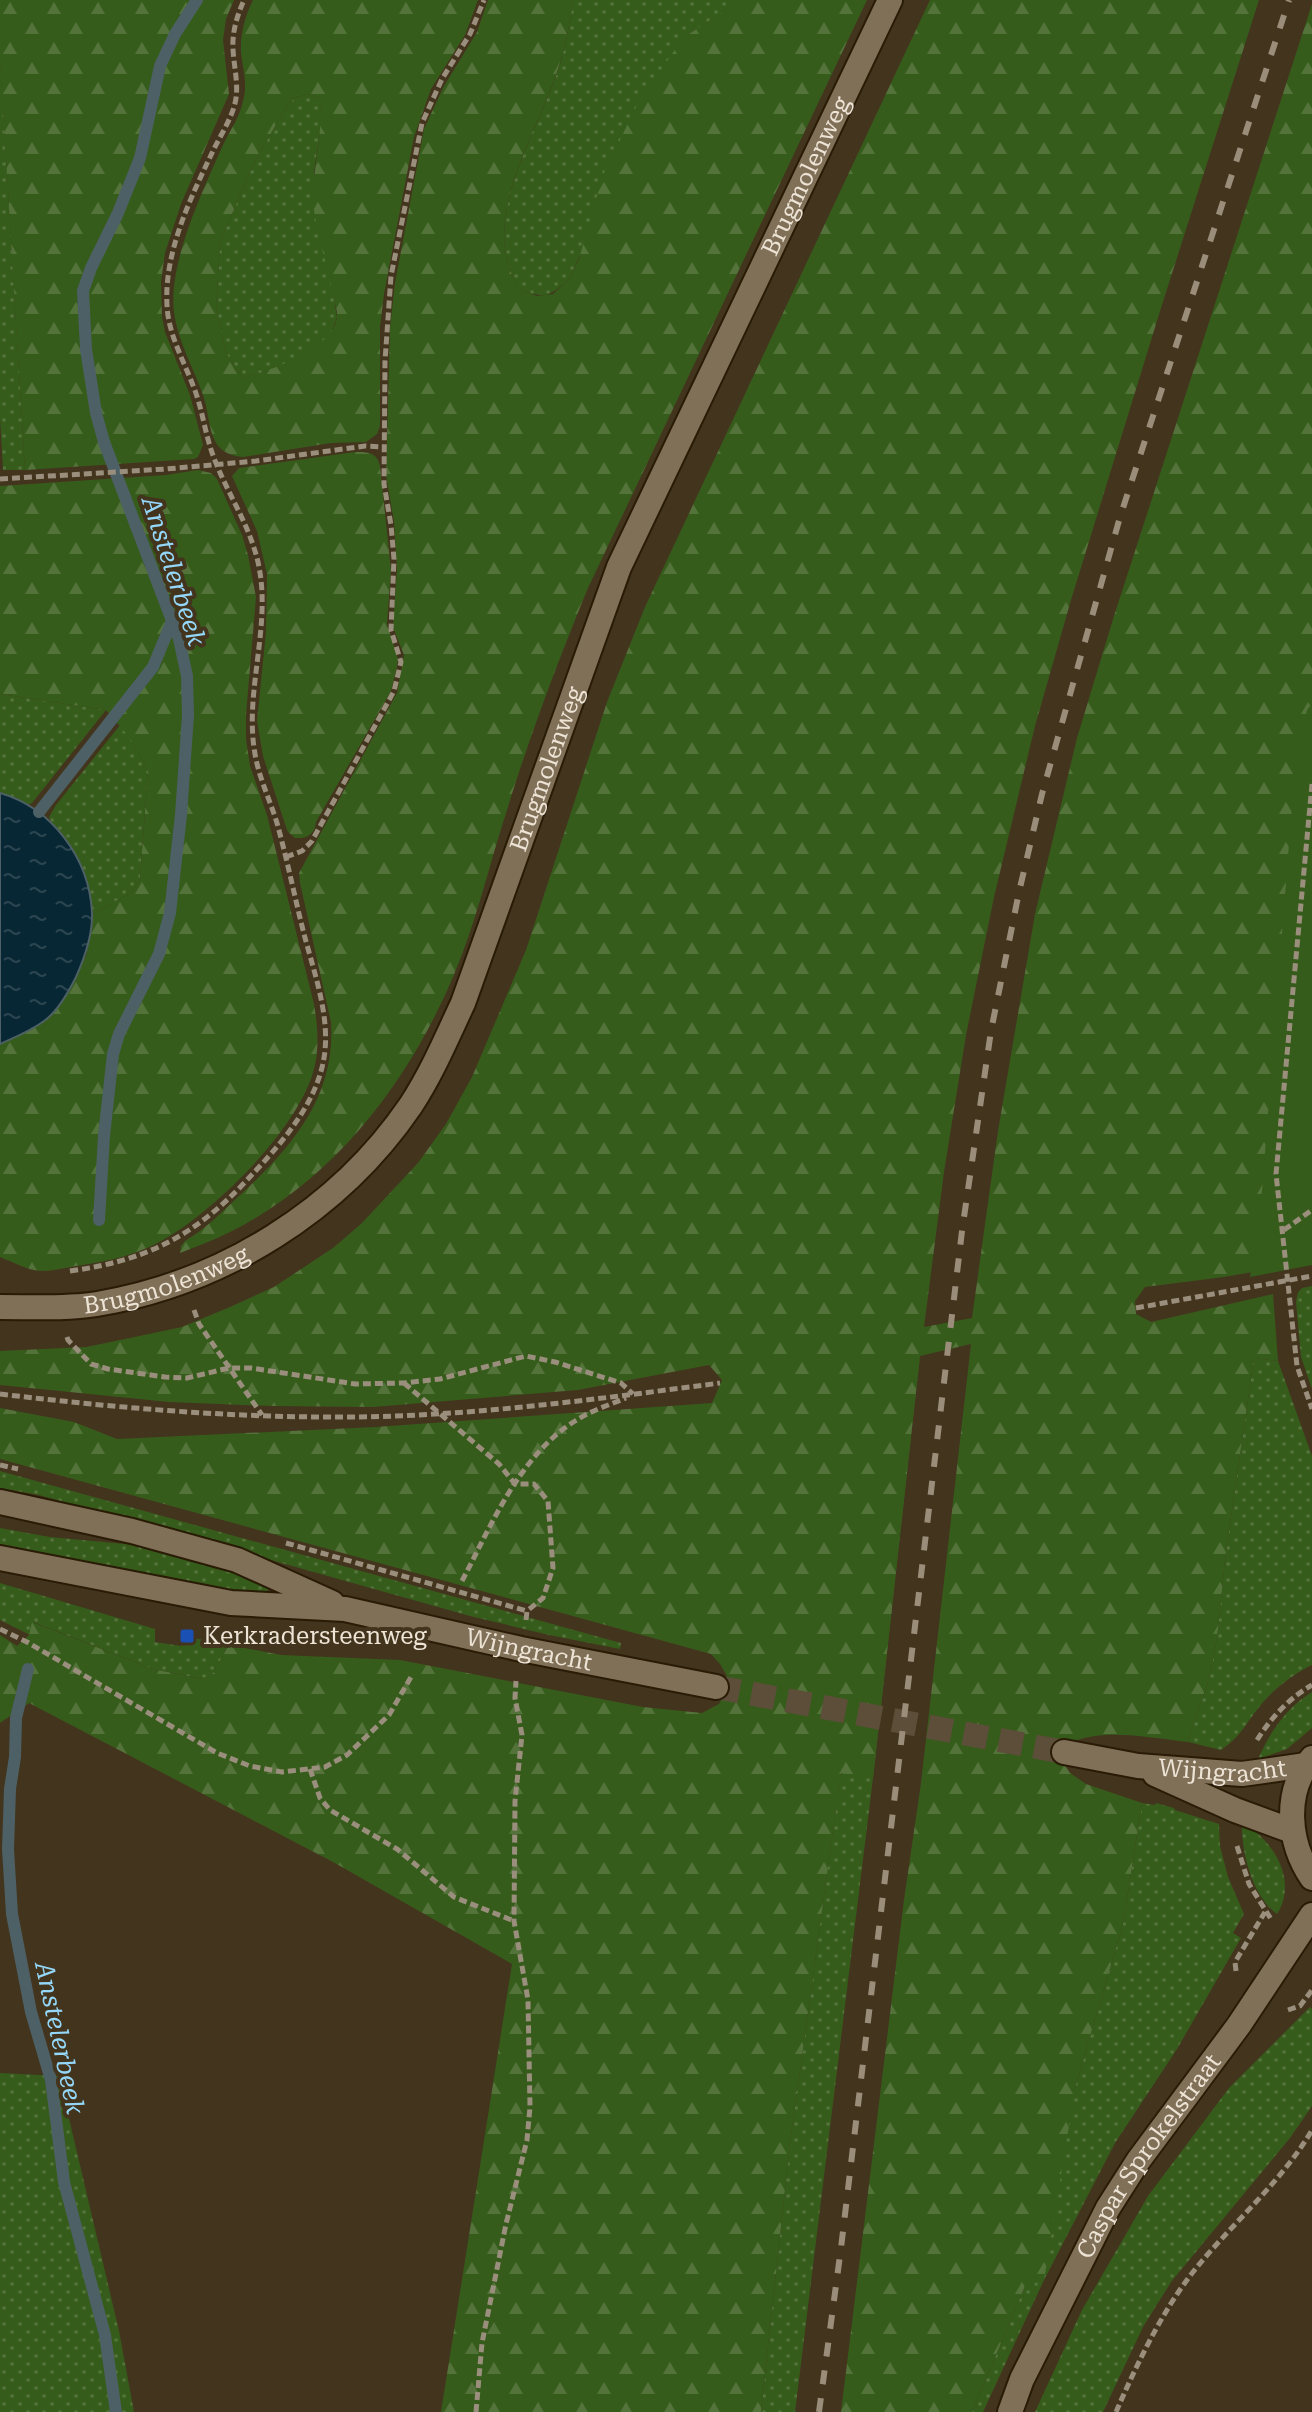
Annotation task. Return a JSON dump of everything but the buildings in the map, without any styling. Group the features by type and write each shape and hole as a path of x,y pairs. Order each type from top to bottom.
{"main road":[{"name":"Brugmolenweg","path":"0,1307 62,1307 132,1297 225,1264 312,1211 349,1180 412,1103 463,1003 619,567 890,0"},
{"name":"Wijngracht","path":"0,1502 132,1531 237,1560 345,1609"},
{"name":"Wijngracht","path":"0,1558 231,1603 345,1609 521,1649 716,1687"},
{"name":"Wijngracht","path":"1064,1752 1138,1766 1242,1774 1309,1762"},
{"path":"1309,1762 1297,1786 1292,1808 1292,1831 1298,1855 1312,1878"},
{"name":"Wijngracht","path":"1138,1766 1235,1810 1292,1831"},
{"name":"Caspar Sprokelstraat","path":"1010,2412 1022,2379 1108,2208 1138,2161 1239,2025 1312,1915"}],"path":[{"path":"244,0 234,25 237,88 234,105 175,243 167,285 167,306 170,325 195,392 215,463 248,530 256,555 262,593 252,730 255,756 286,857 323,1010 324,1057 308,1102 285,1137 237,1191 182,1236 149,1253 114,1264 60,1272 68,1340 91,1364 108,1369 187,1378 229,1368 251,1368 355,1384 440,1379 526,1356 621,1383 634,1395"},
{"path":"286,857 302,851 312,841 394,691 400,667 400,655 391,630 394,559 384,484 383,447 391,276 422,123 442,79 470,34 484,0"},
{"path":"0,479 166,469 365,446 383,447"},
{"path":"1312,784 1276,1174 1297,1366 1312,1409"},
{"path":"1283,1231 1312,1210"},
{"path":"1136,1308 1312,1276"},
{"path":"182,1280 199,1324 263,1416"},
{"path":"404,1383 499,1464 515,1484"},
{"path":"0,1394 114,1407 263,1416 351,1417 539,1407 720,1383"},
{"path":"462,1581 515,1484 548,1442 575,1420 634,1395"},
{"path":"515,1484 534,1484 548,1501 553,1568 543,1598 527,1611"},
{"path":"0,1629 217,1753 250,1766 282,1772 325,1767 347,1755 389,1715 411,1677"},
{"path":"476,2412 482,2343 527,2140 530,2107 528,2000 514,1921 515,1801 522,1743 515,1698 521,1649"},
{"path":"1242,1774 1252,1748 1267,1724 1286,1704 1312,1685"},
{"path":"310,1769 320,1798 330,1810 397,1849 454,1897 514,1921"},
{"path":"1235,1810 1239,1855 1249,1884 1265,1912"},
{"path":"1116,2412 1175,2296 1219,2241 1282,2172 1312,2130"}],"green space":[{"path":"0,0 234,0 226,19 223,40 229,94 181,204 165,253 161,282 165,332 190,395 203,445 194,459 25,470 0,61"},
{"path":"253,0 478,0 465,35 431,89 414,137 384,294 380,327 380,426 377,434 366,442 331,443 243,457 223,450 213,436 204,398 176,323 174,293 176,272 189,227 243,101 245,83 241,39","holes":["312,94 320,100 314,210 337,318 333,329 312,349 283,364 243,378 226,353 216,308 220,242 253,165 282,114 295,97"]},
{"path":"488,0 573,0 559,66 521,161 506,211 504,236 509,267 519,289 537,296 553,294 569,279 579,259 603,175 638,103 683,38 724,11 731,0 867,0 588,588 525,754 469,936 435,1016 390,1091 364,1125 334,1156 268,1210 230,1232 180,1253 185,1241 225,1209 292,1141 306,1120 326,1075 331,1049 331,1022 299,873 397,693 404,655 393,627 397,568 394,521 386,476 390,328 395,283 424,129 444,86 477,32"},
{"path":"573,0 731,0 725,11 683,38 569,279 551,293 541,295 519,289 511,271 504,236 506,212 521,162 559,67"},
{"path":"930,0 1259,0 1161,308 1035,726 994,897 966,1035 924,1327 972,1318 998,1131 1035,914 1077,738 1312,4 1312,753 1276,1268 1145,1287 1135,1301 1136,1314 1151,1322 1273,1294 1278,1361 1254,1358 1226,1551 1217,1638 1209,1679 1188,1742 1129,1735 1086,1738 1072,1742 1064,1764 1070,1773 1086,1784 1142,1803 1123,1924 1075,2088 1044,2280 1025,2286 972,2412 841,2412 921,1783 971,1344 920,1356 873,1778 841,1773 790,2143 761,2412 441,2412 512,1964 333,1862 29,1703 0,1723 0,1635 17,1646 29,1635 32,1622 153,1669 202,1679 213,1673 229,1645 281,1655 400,1660 643,1707 702,1713 719,1704 729,1685 727,1676 711,1654 0,1459 0,1408 74,1422 117,1439 375,1427 712,1403 722,1380 709,1365 578,1390 373,1407 169,1402 0,1385 0,1351 86,1347 182,1327 274,1287 333,1248 361,1224 418,1163 446,1124 472,1077 526,950 607,702 645,607"},
{"path":"0,56 25,470 3,470 0,418"},
{"path":"312,94 320,100 322,119 314,172 337,317 329,335 313,349 277,367 243,378 226,353 216,308 220,242 253,165 282,114 295,97"},
{"path":"355,452 371,454 380,466 391,570 387,624 398,659 397,667 391,691 314,830 307,837 295,838 285,824 263,756 257,721 266,632 267,574 257,531 232,476 239,468"},
{"path":"198,470 211,473 217,479 248,555 256,597 246,739 250,766 267,815 314,1004 318,1040 315,1067 302,1098 270,1145 228,1190 184,1227 143,1250 121,1257 55,1270 34,1270 0,1257 0,1044 19,1035 86,956 93,914 132,892 140,879 148,770 130,738 106,710 0,694 0,486 166,475"},
{"path":"0,694 106,710 32,803 27,805 0,793"},
{"path":"1312,704 1312,1265 1250,1277 1262,1191 1295,767 1307,710"},
{"path":"125,719 130,738 148,770 140,879 132,892 93,914 81,867 49,817"},
{"path":"1312,1286 1312,1389 1301,1357 1296,1302 1302,1288"},
{"path":"920,1355 873,1778 795,2412 761,2412 790,2143 841,1772"},
{"path":"1254,1358 1278,1361 1312,1456 1312,1665 1274,1691 1237,1736 1221,1750 1188,1742 1209,1679 1217,1638 1226,1551"},
{"path":"0,1471 621,1643 620,1649 470,1616 39,1495 0,1488"},
{"path":"0,1528 50,1537 146,1546 265,1579 268,1589 267,1593 258,1597 0,1548"},
{"path":"0,1583 155,1629 155,1642 181,1646 183,1636 229,1645 213,1673 203,1679 153,1669 33,1622 30,1635 0,1620"},
{"path":"1312,1692 1312,1728 1287,1749 1258,1759 1280,1721 1294,1705"},
{"path":"1142,1803 1156,1803 1219,1824 1220,1846 1228,1877 1244,1914 1233,1933 1241,1938 1177,2049 1115,2143 1044,2280 983,2412 972,2412 1025,2286 1075,2088 1123,1924"},
{"path":"1244,1824 1265,1841 1280,1863 1285,1888 1277,1914 1261,1897 1250,1875 1243,1838"},
{"path":"1310,2007 1312,2106 1290,2138 1171,2282 1143,2327 1103,2412 1035,2412 1082,2310 1148,2196 1229,2088"},
{"path":"0,2073 59,2076 119,2331 134,2412 0,2412"}],"water":[{"path":"0,793 36,810 64,838 84,873 92,912 85,953 62,1001 39,1025 0,1044"}],"waterway":[{"name":"Anstelerbeek","path":"99,1220 113,1054 119,1034 159,954 170,913 188,715 187,676 179,639 104,442 96,413 86,349 83,291 140,158 160,66 175,34 197,0"},
{"path":"39,812 153,667 172,621"},
{"name":"Anstelerbeek","path":"28,1669 16,1718 10,1789 8,1849 12,1914 31,2012 51,2080 64,2182 105,2335 116,2412"}],"tunnel":[{"path":"716,1687 1064,1752"}],"railway":[{"path":"819,2412 962,1231 991,1031 1042,794 1120,517 1289,0"}],"place":[{"name":"Kerkradersteenweg","path":"187,1636"}]}
